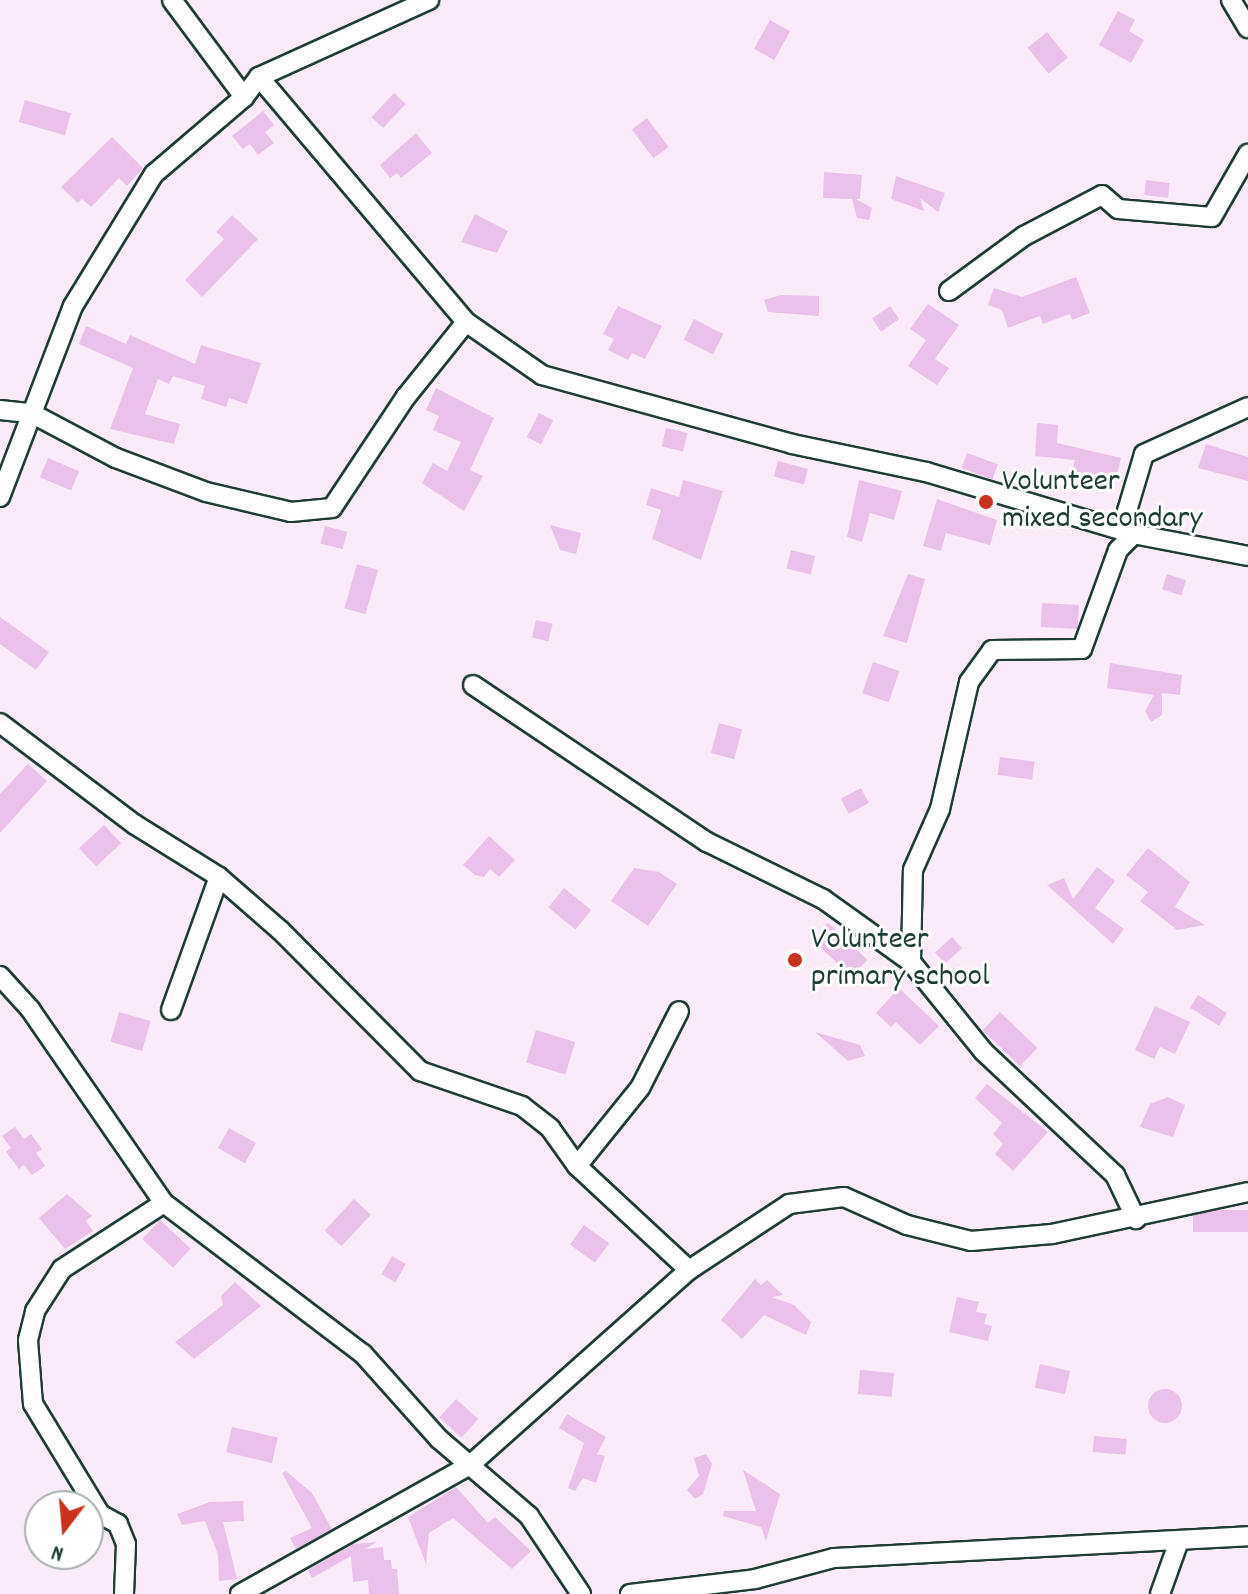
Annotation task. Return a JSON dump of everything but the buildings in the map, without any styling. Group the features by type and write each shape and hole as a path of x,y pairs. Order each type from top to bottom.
{"street":[{"path":"172,0 244,97"},
{"path":"0,497 73,306 154,174 244,97 259,77 429,0"},
{"path":"1231,0 1248,28"},
{"path":"259,77 466,322 542,375 792,444 926,472 1134,534 1248,556"},
{"path":"949,291 1024,236 1102,195 1118,209 1212,217 1248,154"},
{"path":"0,410 31,413 116,458 206,492 291,512 332,508 405,398 466,322"},
{"path":"1134,534 1127,511 1144,454 1248,407"},
{"path":"911,962 913,870 940,809 969,682 992,650 1082,649 1118,550 1134,534"},
{"path":"473,685 707,842 823,899 911,962 984,1052 1115,1175 1136,1219"},
{"path":"0,723 134,824 219,877 281,931 420,1071 522,1106 550,1128 577,1166 689,1270"},
{"path":"171,1010 219,877"},
{"path":"0,976 30,1009 164,1203 363,1354 439,1439 529,1516 581,1594"},
{"path":"577,1166 640,1088 679,1011"},
{"path":"240,1594 470,1465 689,1270 789,1204 844,1197 907,1225 971,1241 1052,1234 1136,1219 1248,1192"},
{"path":"124,1594 126,1544 118,1524 100,1514 33,1404 28,1340 35,1311 62,1269 164,1203"},
{"path":"630,1594 755,1579 834,1558 1248,1536"},
{"path":"1160,1594 1179,1541"}],"place":[{"name":"Volunteer mixed secondary","path":"986,502"},
{"name":"Volunteer primary school","path":"795,960"}]}
